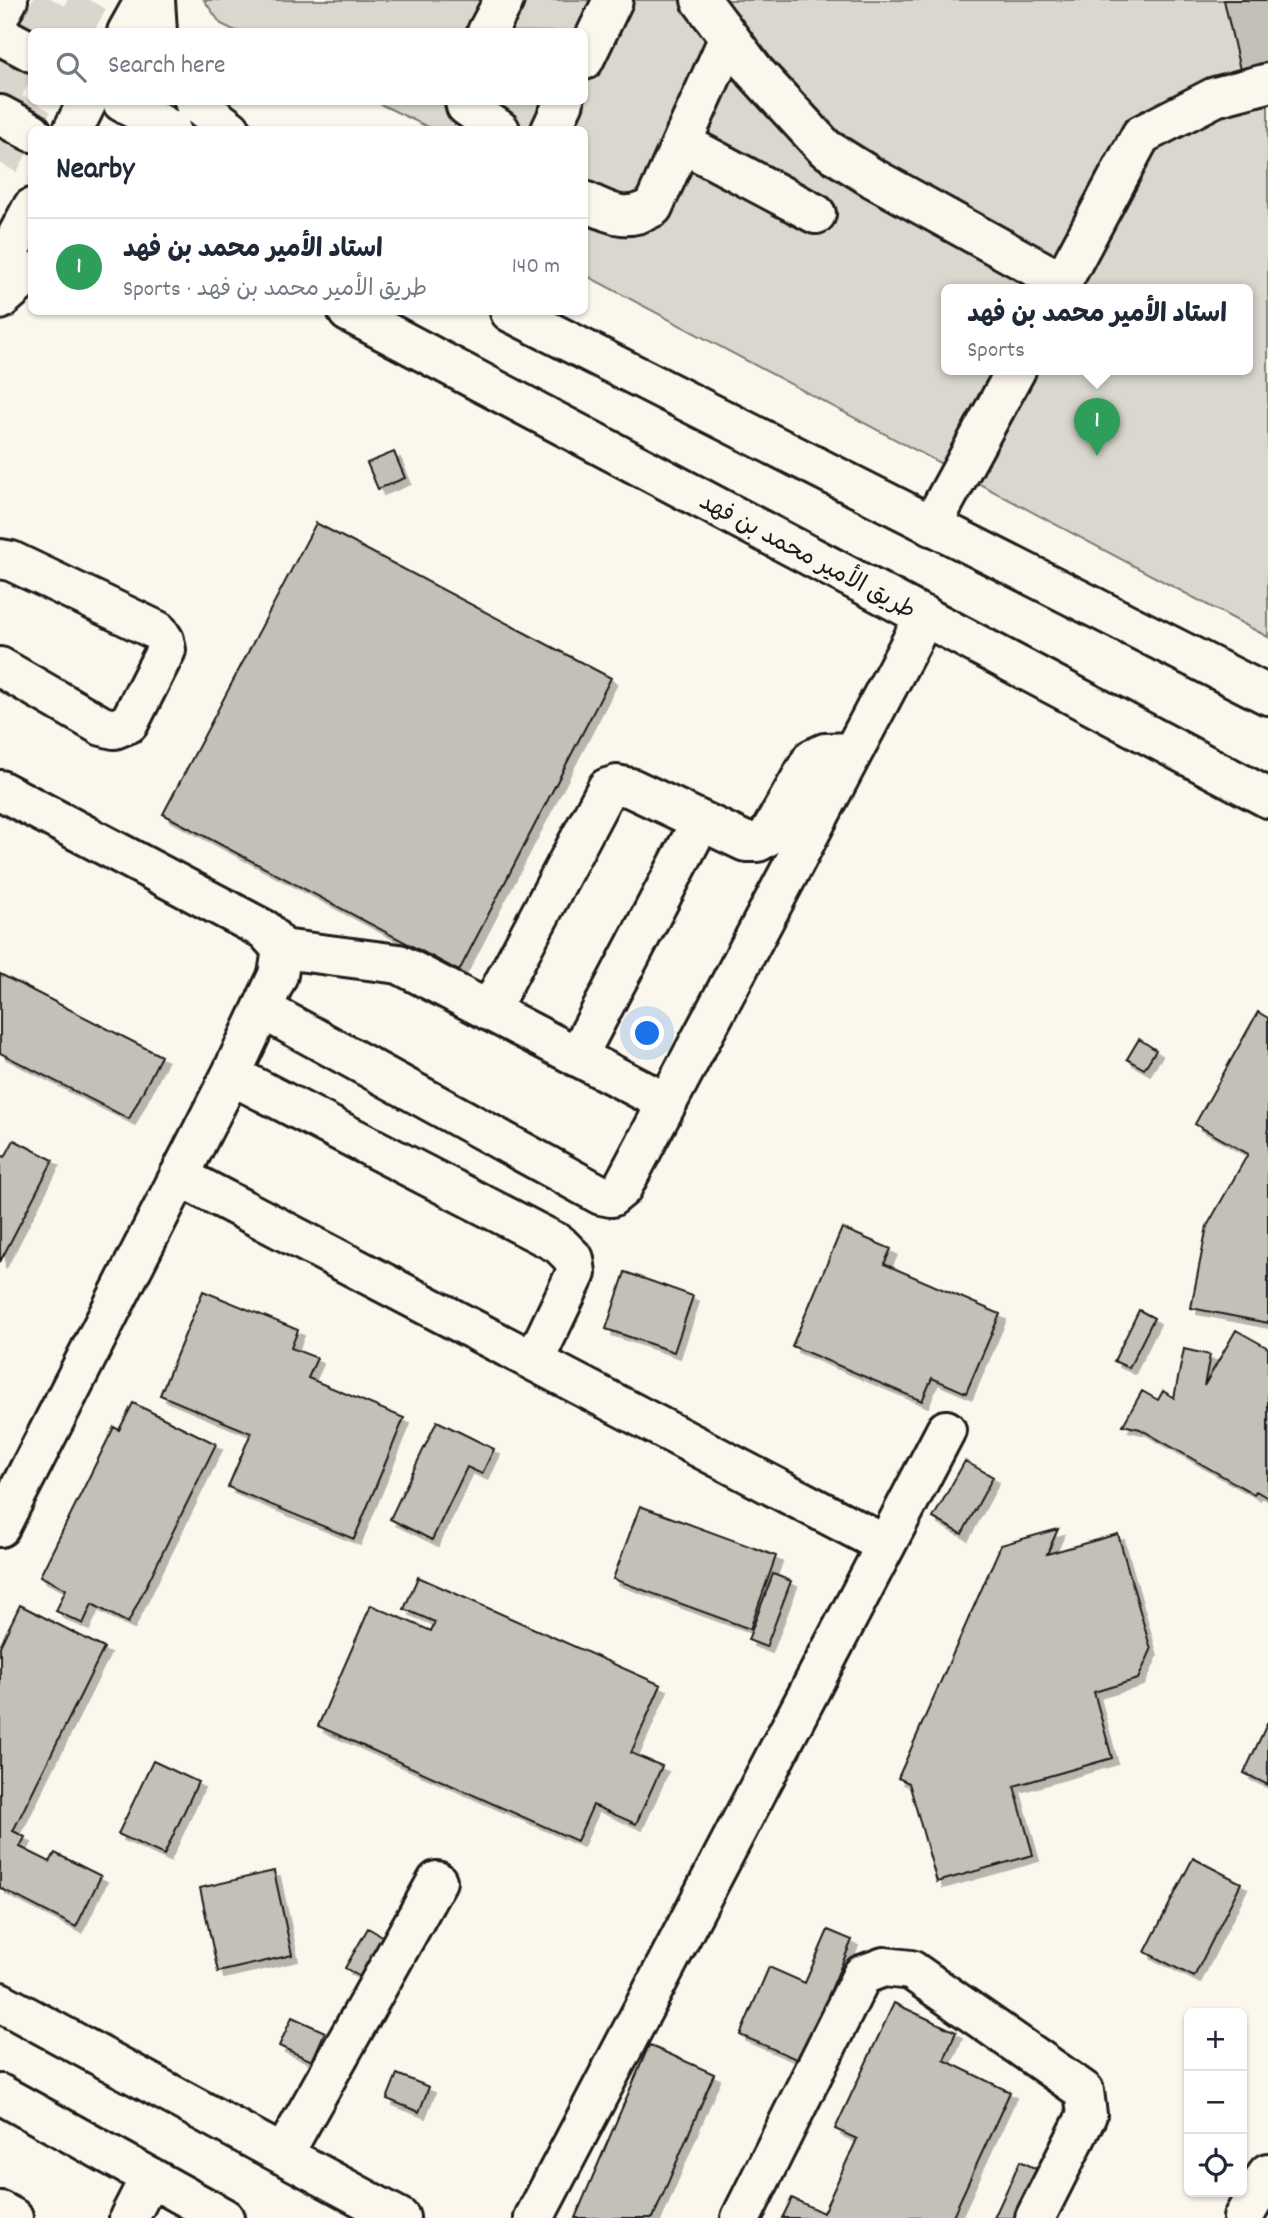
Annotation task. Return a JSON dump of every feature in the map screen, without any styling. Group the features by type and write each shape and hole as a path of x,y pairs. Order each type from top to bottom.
{"main road":[{"path":"0,14 8,0"},
{"path":"129,28 145,0"},
{"path":"155,0 157,28"},
{"path":"489,28 504,0"},
{"path":"588,52 613,0"},
{"path":"701,0 755,72 825,148 1057,284"},
{"path":"0,35 28,50"},
{"path":"588,203 621,216 637,216 653,206 729,37"},
{"path":"1061,284 1141,135 1215,97 1268,83"},
{"path":"74,126 86,105"},
{"path":"127,105 165,126"},
{"path":"198,105 226,126"},
{"path":"467,105 494,126"},
{"path":"553,126 563,105"},
{"path":"0,115 28,130"},
{"path":"681,143 816,214"},
{"path":"0,268 28,216"},
{"path":"0,300 28,276"},
{"name":"طريق الأمير محمد بن فهد","path":"354,315 1268,798"},
{"path":"516,315 1268,695"},
{"path":"931,526 1013,375"},
{"path":"0,559 11,561 158,631 166,650 129,723 114,729 102,726 0,667"},
{"path":"262,1009 601,1195 611,1197 622,1188 925,616"},
{"path":"488,1011 607,788 617,785 631,788 746,842 758,842 768,836 812,759 825,753 853,752"},
{"path":"0,790 265,930 282,949 398,964 667,1103"},
{"path":"577,1057 701,821"},
{"path":"0,1527 231,1076 278,975 282,949"},
{"path":"231,1076 559,1244 574,1259 576,1273 534,1361"},
{"path":"179,1176 886,1545"},
{"path":"534,2218 946,1430"},
{"path":"283,2155 437,1881"},
{"path":"741,2218 862,1975 884,1967 911,1970 1084,2091 1087,2115 1044,2215"},
{"path":"0,2002 400,2218"},
{"path":"0,2094 224,2218"},
{"path":"1244,2218 1268,2174"},
{"path":"129,2218 150,2177"},
{"path":"0,2211 13,2218"}],"shaded area":[{"path":"204,0 1268,0 1268,637 588,277 588,126 426,126 382,105 588,105 588,28 230,28 221,24"}],"building":[{"path":"1224,0 1268,0 1268,64 1240,70"},
{"path":"394,452 405,478 378,489 367,463"},
{"path":"316,523 611,678 459,971 163,814"},
{"path":"0,974 161,1056 129,1119 0,1053"},
{"path":"1258,1012 1268,1018 1268,1323 1191,1308 1207,1226 1248,1154 1195,1124"},
{"path":"1139,1039 1156,1050 1144,1069 1127,1059"},
{"path":"14,1140 53,1160 0,1262 0,1155 5,1157"},
{"path":"842,1228 891,1249 884,1264 1000,1314 966,1393 932,1378 922,1401 792,1346"},
{"path":"625,1272 693,1296 674,1352 606,1329"},
{"path":"203,1291 298,1330 291,1348 317,1358 308,1378 404,1418 354,1539 228,1487 251,1433 160,1395"},
{"path":"1139,1310 1154,1318 1129,1368 1114,1361"},
{"path":"1236,1330 1268,1348 1268,1498 1256,1491 1254,1494 1140,1429 1123,1425 1142,1391 1158,1400 1163,1391 1174,1398 1184,1349 1210,1355 1204,1386"},
{"path":"133,1403 216,1444 128,1623 92,1604 83,1624 56,1611 66,1589 40,1576 114,1427 119,1430"},
{"path":"437,1421 494,1449 482,1474 467,1467 432,1540 390,1519"},
{"path":"965,1461 993,1477 962,1534 933,1518"},
{"path":"640,1506 776,1556 750,1629 613,1579"},
{"path":"1058,1529 1047,1554 1118,1534 1151,1650 1138,1679 1094,1692 1112,1758 1014,1786 1033,1855 937,1882 909,1783 898,1778 1001,1545"},
{"path":"773,1574 791,1581 766,1647 748,1640"},
{"path":"418,1577 661,1685 631,1753 662,1766 636,1824 593,1805 577,1841 318,1726 371,1605 431,1631 435,1622 404,1609"},
{"path":"20,1605 104,1648 13,1831 25,1837 20,1847 50,1862 55,1853 101,1876 76,1927 0,1888 0,1646"},
{"path":"1268,1722 1268,1785 1244,1773"},
{"path":"153,1761 198,1782 164,1855 118,1834"},
{"path":"1193,1858 1241,1883 1194,1977 1145,1952"},
{"path":"274,1871 292,1955 218,1972 200,1888"},
{"path":"368,1928 385,1938 362,1978 345,1968"},
{"path":"828,1930 852,1940 801,2061 740,2035 769,1967 805,1983"},
{"path":"894,2003 956,2032 944,2060 1010,2092 952,2218 782,2218 792,2198 823,2213 857,2139 835,2129"},
{"path":"292,2017 325,2032 312,2061 279,2046"},
{"path":"649,2045 714,2074 653,2218 575,2218"},
{"path":"397,2074 429,2087 419,2112 387,2099"},
{"path":"1020,2161 1049,2175 1029,2218 994,2218"}],"tunnel":[{"path":"38,28 54,0"},
{"path":"74,28 89,0"},
{"path":"0,96 28,47"},
{"path":"0,163 32,105"}],"place":[{"name":"استاد الأمير محمد بن فهد","path":"1097,456"}]}
